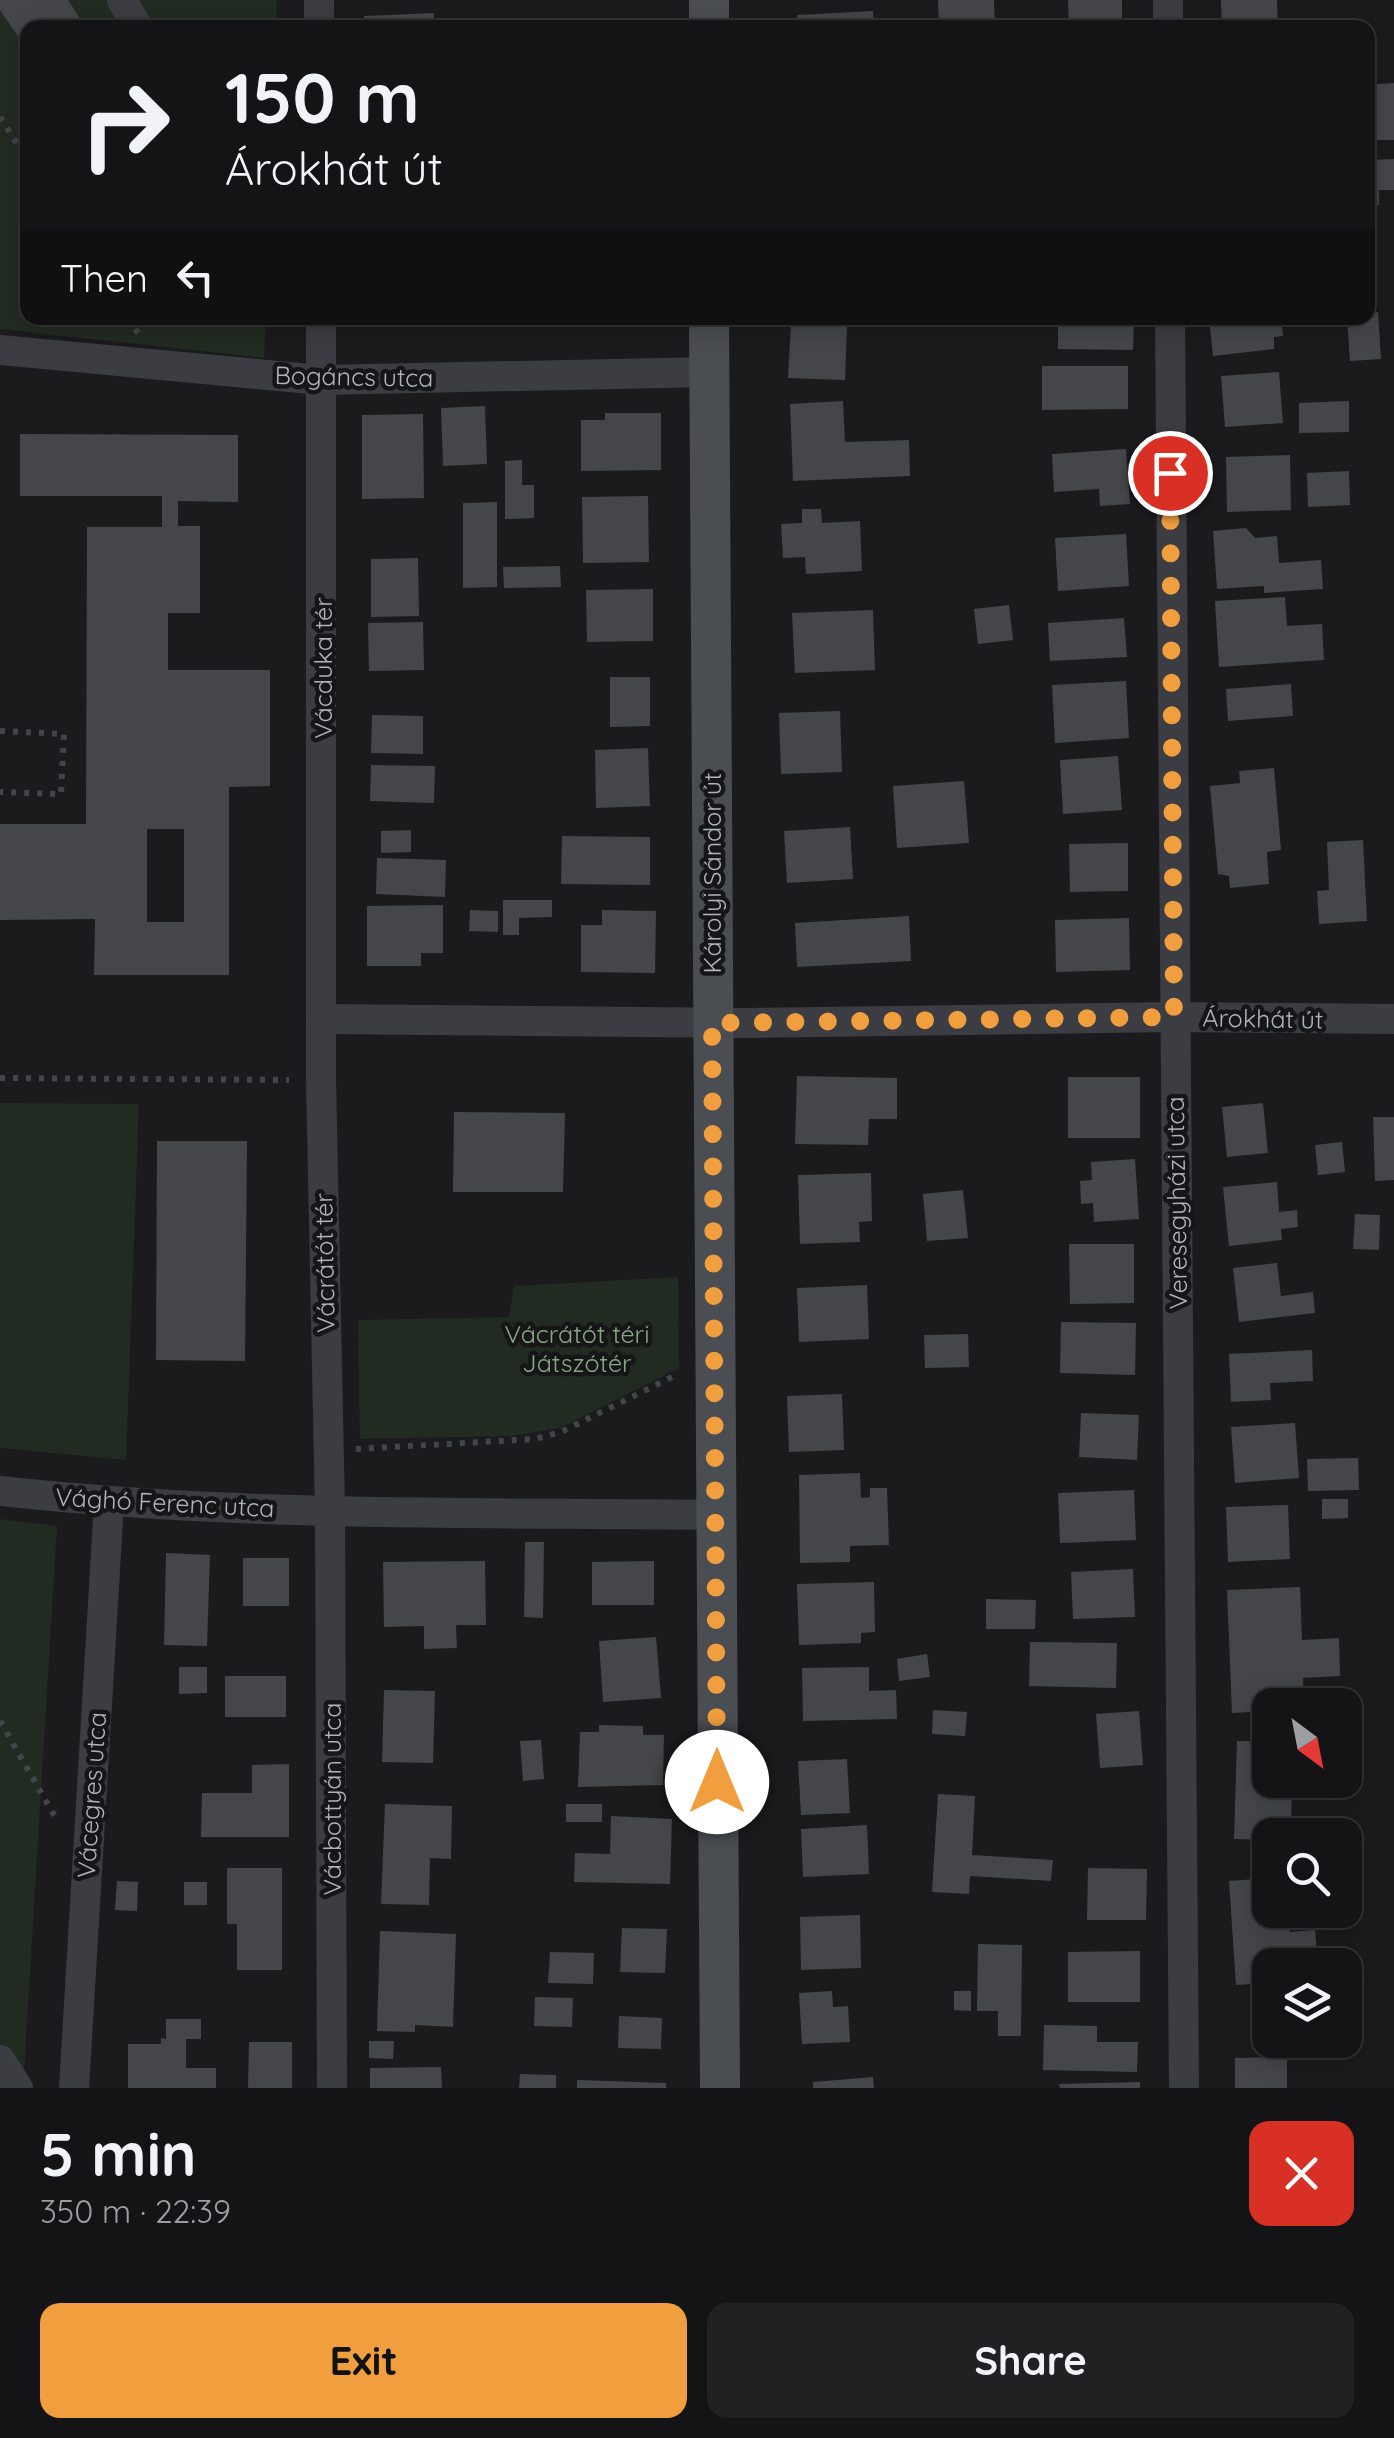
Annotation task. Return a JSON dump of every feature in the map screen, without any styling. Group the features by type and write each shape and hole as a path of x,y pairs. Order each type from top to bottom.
{"street":[{"name":"Vácduka tér","path":"321,325 322,1019"},
{"name":"Károlyi Sándor út","path":"709,325 720,2088"},
{"name":"Veresegyházi utca","path":"1170,325 1184,2088"},
{"name":"Bogáncs utca","path":"0,350 321,380 709,372"},
{"name":"Árokhát út","path":"712,1023 1174,1017 1394,1019"},
{"path":"322,1019 712,1023"},
{"name":"Vácrátót tér","path":"322,1019 330,1510"},
{"name":"Vághó Ferenc utca","path":"0,1491 110,1503 330,1510"},
{"name":"Vácegres utca","path":"74,2088 110,1503"},
{"path":"330,1510 715,1515"},
{"name":"Vácbottyán utca","path":"330,1510 332,2088"},
{"path":"0,2060 18,2088"}],"path":[{"path":"0,118 20,148"},
{"path":"0,731 64,734 61,794 0,792"},
{"path":"0,1078 321,1080"},
{"path":"328,1451 535,1439 562,1432 715,1355"},
{"path":"0,1721 86,1870"}],"green space":[{"path":"0,0 277,0 276,20 20,20 20,325 266,325 264,358 0,329"},
{"path":"0,1103 139,1104 126,1460 0,1448"},
{"name":"Vácrátót téri Játszótér","path":"678,1277 679,1368 560,1428 512,1436 360,1439 358,1320 509,1317 514,1286"},
{"path":"0,1519 57,1526 23,2088 0,2088"}],"building":[{"path":"0,0 68,0 81,20 20,20 20,39 0,10"},
{"path":"938,0 994,0 995,20 939,20"},
{"path":"1068,0 1122,0 1122,20 1069,20"},
{"path":"1221,0 1277,0 1278,20 1222,20"},
{"path":"873,11 874,20 797,20 797,15"},
{"path":"434,13 434,20 364,20 364,16"},
{"path":"1394,83 1394,140 1377,140 1377,84"},
{"path":"1394,159 1394,190 1379,190 1379,205 1375,205 1375,160"},
{"path":"1378,312 1381,359 1350,361 1347,325 1375,325"},
{"path":"367,325 431,325 431,326"},
{"path":"791,325 847,326 845,380 788,378"},
{"path":"1058,325 1134,325 1133,350 1058,349"},
{"path":"1210,325 1282,325 1283,336 1274,337 1274,349 1213,356"},
{"path":"1042,366 1128,366 1128,409 1042,410"},
{"path":"1279,372 1283,423 1225,427 1221,376"},
{"path":"843,401 845,442 909,440 910,476 793,481 790,404"},
{"path":"1349,401 1349,432 1299,433 1299,403"},
{"path":"485,406 487,464 443,466 441,408"},
{"path":"605,413 661,413 661,470 581,471 581,420 605,420"},
{"path":"423,414 424,498 362,499 362,415"},
{"path":"20,434 238,435 238,502 178,501 178,526 200,526 200,613 168,613 168,670 270,670 270,786 229,787 229,975 94,975 95,919 0,920 0,824 86,824 87,527 162,527 162,496 20,496","holes":["147,829 184,829 184,922 147,922"]},
{"path":"1126,449 1130,504 1100,506 1099,489 1054,492 1052,454"},
{"path":"1290,455 1291,510 1227,512 1226,457"},
{"path":"522,460 522,485 534,485 534,518 505,519 505,461"},
{"path":"1349,471 1350,505 1308,507 1307,473"},
{"path":"648,496 649,562 583,563 582,497"},
{"path":"497,502 497,587 463,588 463,503"},
{"path":"802,509 821,509 822,523 860,521 862,571 806,574 805,557 783,558 781,524 802,523"},
{"path":"1246,528 1255,538 1277,536 1279,563 1321,560 1323,589 1264,593 1264,586 1217,589 1213,531"},
{"path":"1126,534 1129,586 1058,591 1055,538"},
{"path":"418,558 419,616 371,617 371,559"},
{"path":"560,566 561,587 504,588 503,567"},
{"path":"653,589 653,641 587,642 586,590"},
{"path":"1285,597 1287,626 1322,624 1324,660 1219,667 1215,601"},
{"path":"1009,605 1013,640 978,644 974,609"},
{"path":"873,610 875,670 795,673 792,613"},
{"path":"1124,618 1127,657 1050,661 1048,623"},
{"path":"423,622 424,670 369,671 368,623"},
{"path":"610,677 650,677 650,726 610,727"},
{"path":"1126,681 1129,738 1055,743 1052,685"},
{"path":"1291,684 1293,716 1228,721 1226,689"},
{"path":"840,711 842,772 781,774 779,713"},
{"path":"372,715 423,716 423,754 371,753"},
{"path":"648,748 650,806 596,808 595,750"},
{"path":"1118,756 1122,810 1063,814 1060,760"},
{"path":"371,765 435,766 434,803 370,801"},
{"path":"1274,768 1281,850 1267,852 1269,884 1230,888 1229,876 1218,874 1210,786 1240,783 1239,771"},
{"path":"964,781 969,843 897,848 893,786"},
{"path":"850,827 853,879 787,883 784,831"},
{"path":"411,830 411,852 381,853 381,831"},
{"path":"562,836 650,837 650,885 561,884"},
{"path":"1363,840 1367,921 1319,924 1317,891 1329,890 1327,842"},
{"path":"1128,843 1128,891 1070,892 1069,844"},
{"path":"377,858 446,860 445,897 376,894"},
{"path":"503,900 552,900 552,917 519,918 519,935 503,935"},
{"path":"443,905 443,953 421,953 421,966 367,966 367,906"},
{"path":"470,910 498,911 498,932 469,931"},
{"path":"602,910 656,911 655,973 581,972 581,925 602,925"},
{"path":"909,916 911,961 797,967 795,923"},
{"path":"1129,918 1130,970 1056,972 1055,920"},
{"path":"797,1076 897,1078 897,1119 869,1119 868,1145 795,1144"},
{"path":"1068,1077 1140,1077 1140,1138 1068,1138"},
{"path":"1263,1103 1268,1153 1227,1157 1222,1107"},
{"path":"454,1112 565,1113 563,1192 453,1192"},
{"path":"1373,1117 1394,1117 1394,1180 1375,1181"},
{"path":"157,1141 247,1141 245,1361 156,1360"},
{"path":"1342,1142 1345,1172 1318,1175 1315,1145"},
{"path":"1135,1159 1139,1219 1094,1222 1093,1203 1081,1204 1080,1181 1092,1180 1091,1162"},
{"path":"871,1173 872,1221 859,1222 860,1242 800,1244 798,1175"},
{"path":"1277,1182 1279,1212 1297,1210 1298,1227 1281,1229 1282,1240 1229,1246 1223,1187"},
{"path":"963,1190 968,1238 927,1241 923,1194"},
{"path":"1355,1214 1380,1215 1379,1250 1353,1249"},
{"path":"1069,1244 1134,1244 1134,1303 1070,1304"},
{"path":"1277,1263 1281,1296 1313,1292 1315,1313 1239,1322 1233,1268"},
{"path":"867,1285 869,1339 799,1342 797,1288"},
{"path":"1061,1322 1136,1323 1135,1375 1060,1373"},
{"path":"968,1334 969,1367 925,1368 924,1335"},
{"path":"1312,1350 1313,1381 1270,1383 1271,1400 1231,1402 1229,1354"},
{"path":"842,1394 844,1450 789,1452 787,1396"},
{"path":"1081,1413 1139,1415 1137,1460 1079,1457"},
{"path":"1295,1423 1299,1478 1235,1483 1231,1427"},
{"path":"1358,1458 1359,1490 1308,1491 1307,1459"},
{"path":"860,1473 861,1498 870,1497 870,1488 887,1488 889,1545 850,1546 850,1562 800,1563 799,1475"},
{"path":"1134,1490 1136,1540 1060,1543 1058,1493"},
{"path":"1322,1499 1348,1499 1348,1518 1322,1519"},
{"path":"1288,1505 1290,1559 1228,1562 1226,1507"},
{"path":"525,1542 544,1542 543,1618 524,1617"},
{"path":"166,1553 210,1555 207,1646 164,1645"},
{"path":"243,1558 289,1558 289,1606 243,1606"},
{"path":"485,1561 486,1625 456,1625 457,1648 424,1649 424,1626 384,1627 383,1562"},
{"path":"654,1561 654,1605 592,1605 592,1562"},
{"path":"1133,1569 1135,1617 1073,1619 1071,1572"},
{"path":"874,1582 875,1632 861,1633 861,1643 799,1645 797,1584"},
{"path":"1300,1587 1302,1640 1339,1638 1340,1676 1303,1678 1303,1688 1252,1688 1252,1712 1232,1713 1227,1590"},
{"path":"986,1599 1036,1600 1035,1629 986,1629"},
{"path":"656,1637 661,1698 603,1702 599,1641"},
{"path":"1030,1642 1117,1643 1116,1688 1029,1686"},
{"path":"927,1654 930,1677 899,1681 897,1659"},
{"path":"179,1667 207,1667 207,1693 179,1694"},
{"path":"869,1667 869,1691 896,1690 897,1719 803,1721 802,1668"},
{"path":"225,1676 286,1676 286,1717 225,1717"},
{"path":"384,1690 435,1691 433,1763 382,1762"},
{"path":"933,1710 967,1712 965,1736 932,1734"},
{"path":"1139,1711 1143,1765 1100,1768 1096,1714"},
{"path":"599,1725 643,1726 643,1735 664,1735 663,1785 578,1787 580,1732 599,1732"},
{"path":"541,1740 544,1779 523,1781 520,1741"},
{"path":"1237,1741 1252,1741 1252,1798 1292,1798 1291,1818 1252,1818 1252,1840 1234,1839"},
{"path":"847,1759 850,1813 801,1815 798,1761"},
{"path":"289,1764 289,1837 201,1837 202,1793 252,1793 252,1765"},
{"path":"938,1794 975,1796 972,1855 1053,1860 1051,1881 970,1876 969,1894 932,1892"},
{"path":"385,1804 452,1806 451,1859 430,1858 429,1905 381,1904"},
{"path":"566,1804 602,1804 602,1822 566,1822"},
{"path":"611,1816 672,1819 670,1884 574,1882 575,1853 610,1854"},
{"path":"867,1825 869,1874 803,1877 801,1829"},
{"path":"227,1868 282,1868 282,1970 237,1970 237,1924 227,1924"},
{"path":"1088,1868 1147,1869 1146,1920 1087,1920"},
{"path":"1252,1879 1252,1928 1315,1930 1317,1948 1252,1948 1252,1984 1236,1985 1229,1881"},
{"path":"117,1881 138,1882 137,1911 115,1910"},
{"path":"184,1882 207,1882 207,1905 184,1905"},
{"path":"860,1915 861,1968 801,1970 800,1917"},
{"path":"622,1928 667,1929 665,1973 620,1972"},
{"path":"380,1931 456,1934 453,2027 415,2025 415,2032 377,2031"},
{"path":"978,1944 1022,1945 1021,2036 998,2036 998,2011 977,2011"},
{"path":"1140,1951 1140,2002 1068,2002 1068,1952"},
{"path":"550,1952 594,1953 593,1984 548,1983"},
{"path":"832,1991 833,2007 848,2006 850,2042 802,2044 799,1993"},
{"path":"954,1991 971,1991 971,2011 954,2010"},
{"path":"535,1997 573,1998 572,2027 534,2026"},
{"path":"619,2016 662,2018 661,2049 618,2048"},
{"path":"166,2019 201,2019 201,2039 186,2039 186,2068 216,2068 216,2088 128,2088 128,2044 161,2044 161,2038 166,2039"},
{"path":"1044,2025 1097,2026 1097,2042 1138,2042 1137,2072 1043,2070"},
{"path":"369,2041 394,2041 393,2059 369,2058"},
{"path":"249,2042 292,2042 292,2088 248,2088"},
{"path":"1235,2058 1287,2058 1287,2088 1235,2088"},
{"path":"441,2067 442,2088 370,2088 370,2068"},
{"path":"520,2074 556,2075 556,2088 519,2088"},
{"path":"873,2077 874,2088 813,2088 813,2082"},
{"path":"577,2080 666,2083 666,2088 577,2088"},
{"path":"1140,2082 1140,2088 1060,2088 1059,2084"}],"route":[{"path":"717,1782 712,1023 1174,1017 1170,473"}]}
